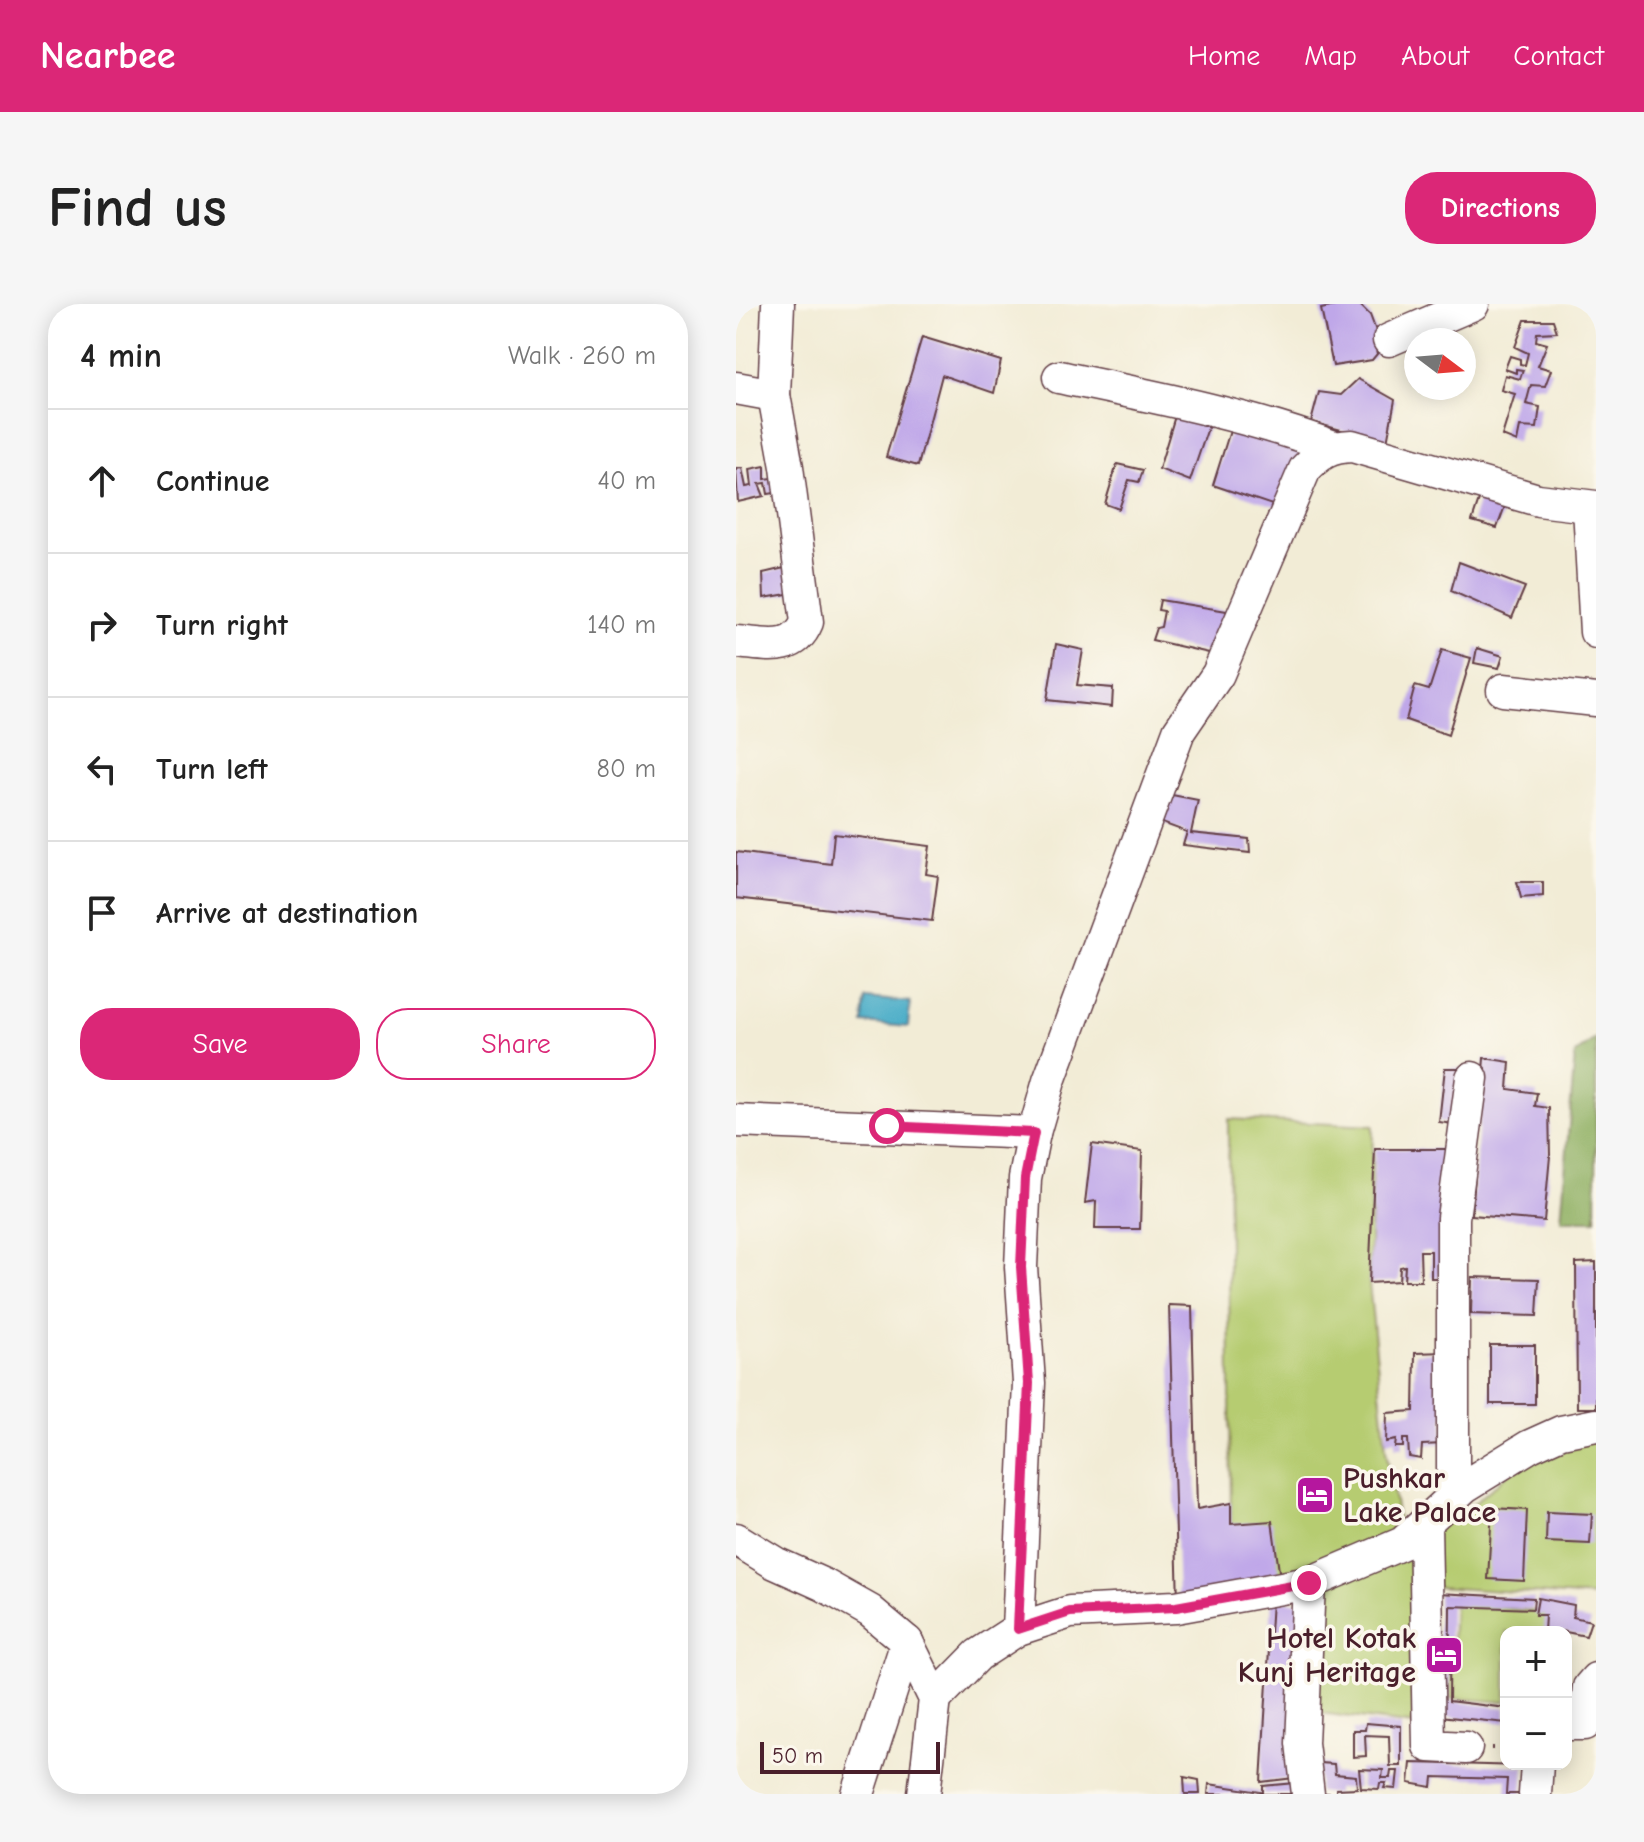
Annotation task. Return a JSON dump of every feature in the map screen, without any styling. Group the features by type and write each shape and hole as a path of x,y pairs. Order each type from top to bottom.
{"street":[{"path":"736,642 791,643 801,636 807,622 787,467 774,395 778,304"},
{"path":"1389,340 1473,304"},
{"path":"1059,377 1258,422 1334,447 1352,446 1538,500 1593,507 1596,632"},
{"path":"736,388 774,395"},
{"path":"1018,1629 1029,1383 1021,1267 1025,1178 1034,1133 1049,1081 1179,731 1218,674 1305,469 1319,455 1334,447"},
{"path":"1503,690 1596,700"},
{"path":"1453,1497 1453,1218 1472,1078"},
{"path":"736,1121 1034,1133"},
{"path":"935,1699 978,1655 1018,1629 1070,1612 1176,1607 1309,1583 1403,1543 1465,1486 1530,1446 1561,1432 1596,1425"},
{"path":"1425,1524 1429,1746 1466,1748"},
{"path":"736,1539 775,1563 824,1585 870,1611 907,1642 935,1699 924,1794"},
{"path":"1308,1794 1302,1743 1309,1583"},
{"path":"858,1794 907,1642"},
{"path":"1572,1724 1585,1724 1589,1687 1596,1679"},
{"path":"1535,1794 1537,1770"}],"green space":[{"path":"1596,1038 1596,1220 1561,1220 1575,1054"},
{"path":"1228,1119 1373,1126 1369,1283 1386,1450 1402,1542 1281,1588 1231,1524"},
{"path":"1596,1419 1596,1597 1419,1586 1415,1725 1312,1712 1312,1585 1395,1553 1477,1501 1566,1424"},
{"path":"1454,1602 1548,1613 1547,1626 1500,1626 1500,1702 1450,1698"}],"water":[{"path":"865,998 910,1002 908,1027 863,1023"}],"building":[{"path":"1359,304 1370,315 1376,331 1377,354 1372,360 1333,366 1321,309"},
{"path":"1525,320 1553,320 1557,332 1537,333 1536,341 1547,344 1538,366 1551,370 1545,386 1531,385 1526,404 1540,407 1537,428 1520,427 1517,442 1502,436 1515,394 1501,390 1505,375 1520,379 1523,370 1516,369 1516,373 1505,369 1510,356 1520,359 1520,364 1525,365 1528,353 1515,347"},
{"path":"922,337 1001,361 994,393 942,375 918,466 886,457"},
{"path":"1358,379 1395,400 1387,442 1311,422 1319,392 1341,395"},
{"path":"1178,406 1213,413 1190,481 1159,469"},
{"path":"1234,418 1307,439 1284,509 1213,485"},
{"path":"1117,464 1143,470 1139,482 1129,480 1119,509 1105,504"},
{"path":"765,466 765,479 772,478 775,493 768,494 766,483 759,484 764,496 738,502 736,469 742,468 746,487 752,486 750,469"},
{"path":"1482,491 1506,503 1497,528 1472,521"},
{"path":"1459,562 1525,587 1512,618 1451,591"},
{"path":"797,565 799,592 764,598 763,573"},
{"path":"1160,600 1233,612 1218,655 1152,640 1156,628 1161,627 1164,611 1158,610"},
{"path":"1056,644 1083,650 1077,685 1113,688 1112,707 1047,700"},
{"path":"1477,648 1503,656 1499,668 1474,663"},
{"path":"1442,650 1471,658 1448,735 1406,720 1415,686 1429,690"},
{"path":"1172,795 1198,800 1191,833 1249,839 1250,853 1183,845 1187,832 1162,823"},
{"path":"834,834 930,846 926,874 938,876 932,921 736,898 736,852 831,864"},
{"path":"1517,882 1543,882 1543,896 1521,898"},
{"path":"1484,1058 1510,1062 1508,1089 1537,1093 1535,1106 1549,1108 1550,1156 1544,1221 1472,1215"},
{"path":"1445,1068 1465,1068 1459,1125 1439,1122"},
{"path":"1092,1144 1142,1151 1140,1229 1095,1229 1096,1201 1085,1203"},
{"path":"1375,1149 1450,1149 1439,1278 1431,1278 1431,1251 1420,1251 1421,1281 1404,1281 1405,1266 1400,1267 1399,1281 1369,1283"},
{"path":"1596,1262 1596,1408 1577,1408 1576,1263"},
{"path":"1472,1277 1539,1279 1537,1316 1471,1314"},
{"path":"1169,1305 1192,1306 1197,1509 1231,1503 1231,1524 1272,1521 1280,1578 1178,1600"},
{"path":"1490,1345 1535,1345 1535,1404 1490,1404"},
{"path":"1444,1352 1443,1444 1422,1445 1421,1459 1409,1457 1408,1439 1403,1439 1403,1447 1395,1447 1396,1440 1386,1442 1387,1413 1414,1411 1415,1353"},
{"path":"1492,1508 1527,1510 1524,1581 1488,1579"},
{"path":"1547,1512 1592,1514 1590,1544 1546,1542"},
{"name":"Hotel Kotak Kunj Heritage","path":"1438,1593 1534,1598 1533,1609 1450,1606 1449,1701 1500,1707 1500,1722 1440,1716"},
{"path":"1538,1598 1574,1605 1573,1617 1591,1621 1586,1636 1572,1633 1572,1626 1544,1626 1545,1615 1535,1615"},
{"path":"1272,1600 1304,1603 1294,1778 1261,1782"},
{"path":"1572,1694 1582,1695 1580,1711 1572,1710"},
{"path":"1366,1723 1401,1726 1401,1766 1390,1766 1389,1736 1365,1735 1366,1756 1353,1757 1353,1730 1365,1730"},
{"path":"1319,1763 1334,1764 1335,1774 1356,1776 1357,1788 1336,1789 1336,1794 1318,1792"},
{"path":"1411,1763 1500,1765 1500,1770 1524,1770 1522,1794 1506,1794 1507,1779 1433,1777 1432,1787 1409,1783"},
{"path":"1359,1769 1383,1770 1382,1778 1390,1778 1391,1771 1398,1771 1396,1789 1384,1788 1386,1783 1380,1783 1379,1789 1361,1788"},
{"path":"1184,1777 1199,1780 1200,1794 1185,1794"},
{"path":"1295,1783 1297,1794 1263,1794 1263,1786"},
{"path":"1209,1784 1261,1792 1261,1794 1208,1794"}],"place":[{"name":"Pushkar Lake Palace","path":"1315,1495"},
{"name":"Hotel Kotak Kunj Heritage","path":"1444,1655"}],"route":[{"path":"887,1126 1034,1133 1025,1178 1021,1267 1029,1383 1018,1629 1070,1612 1176,1607 1309,1583"}]}
